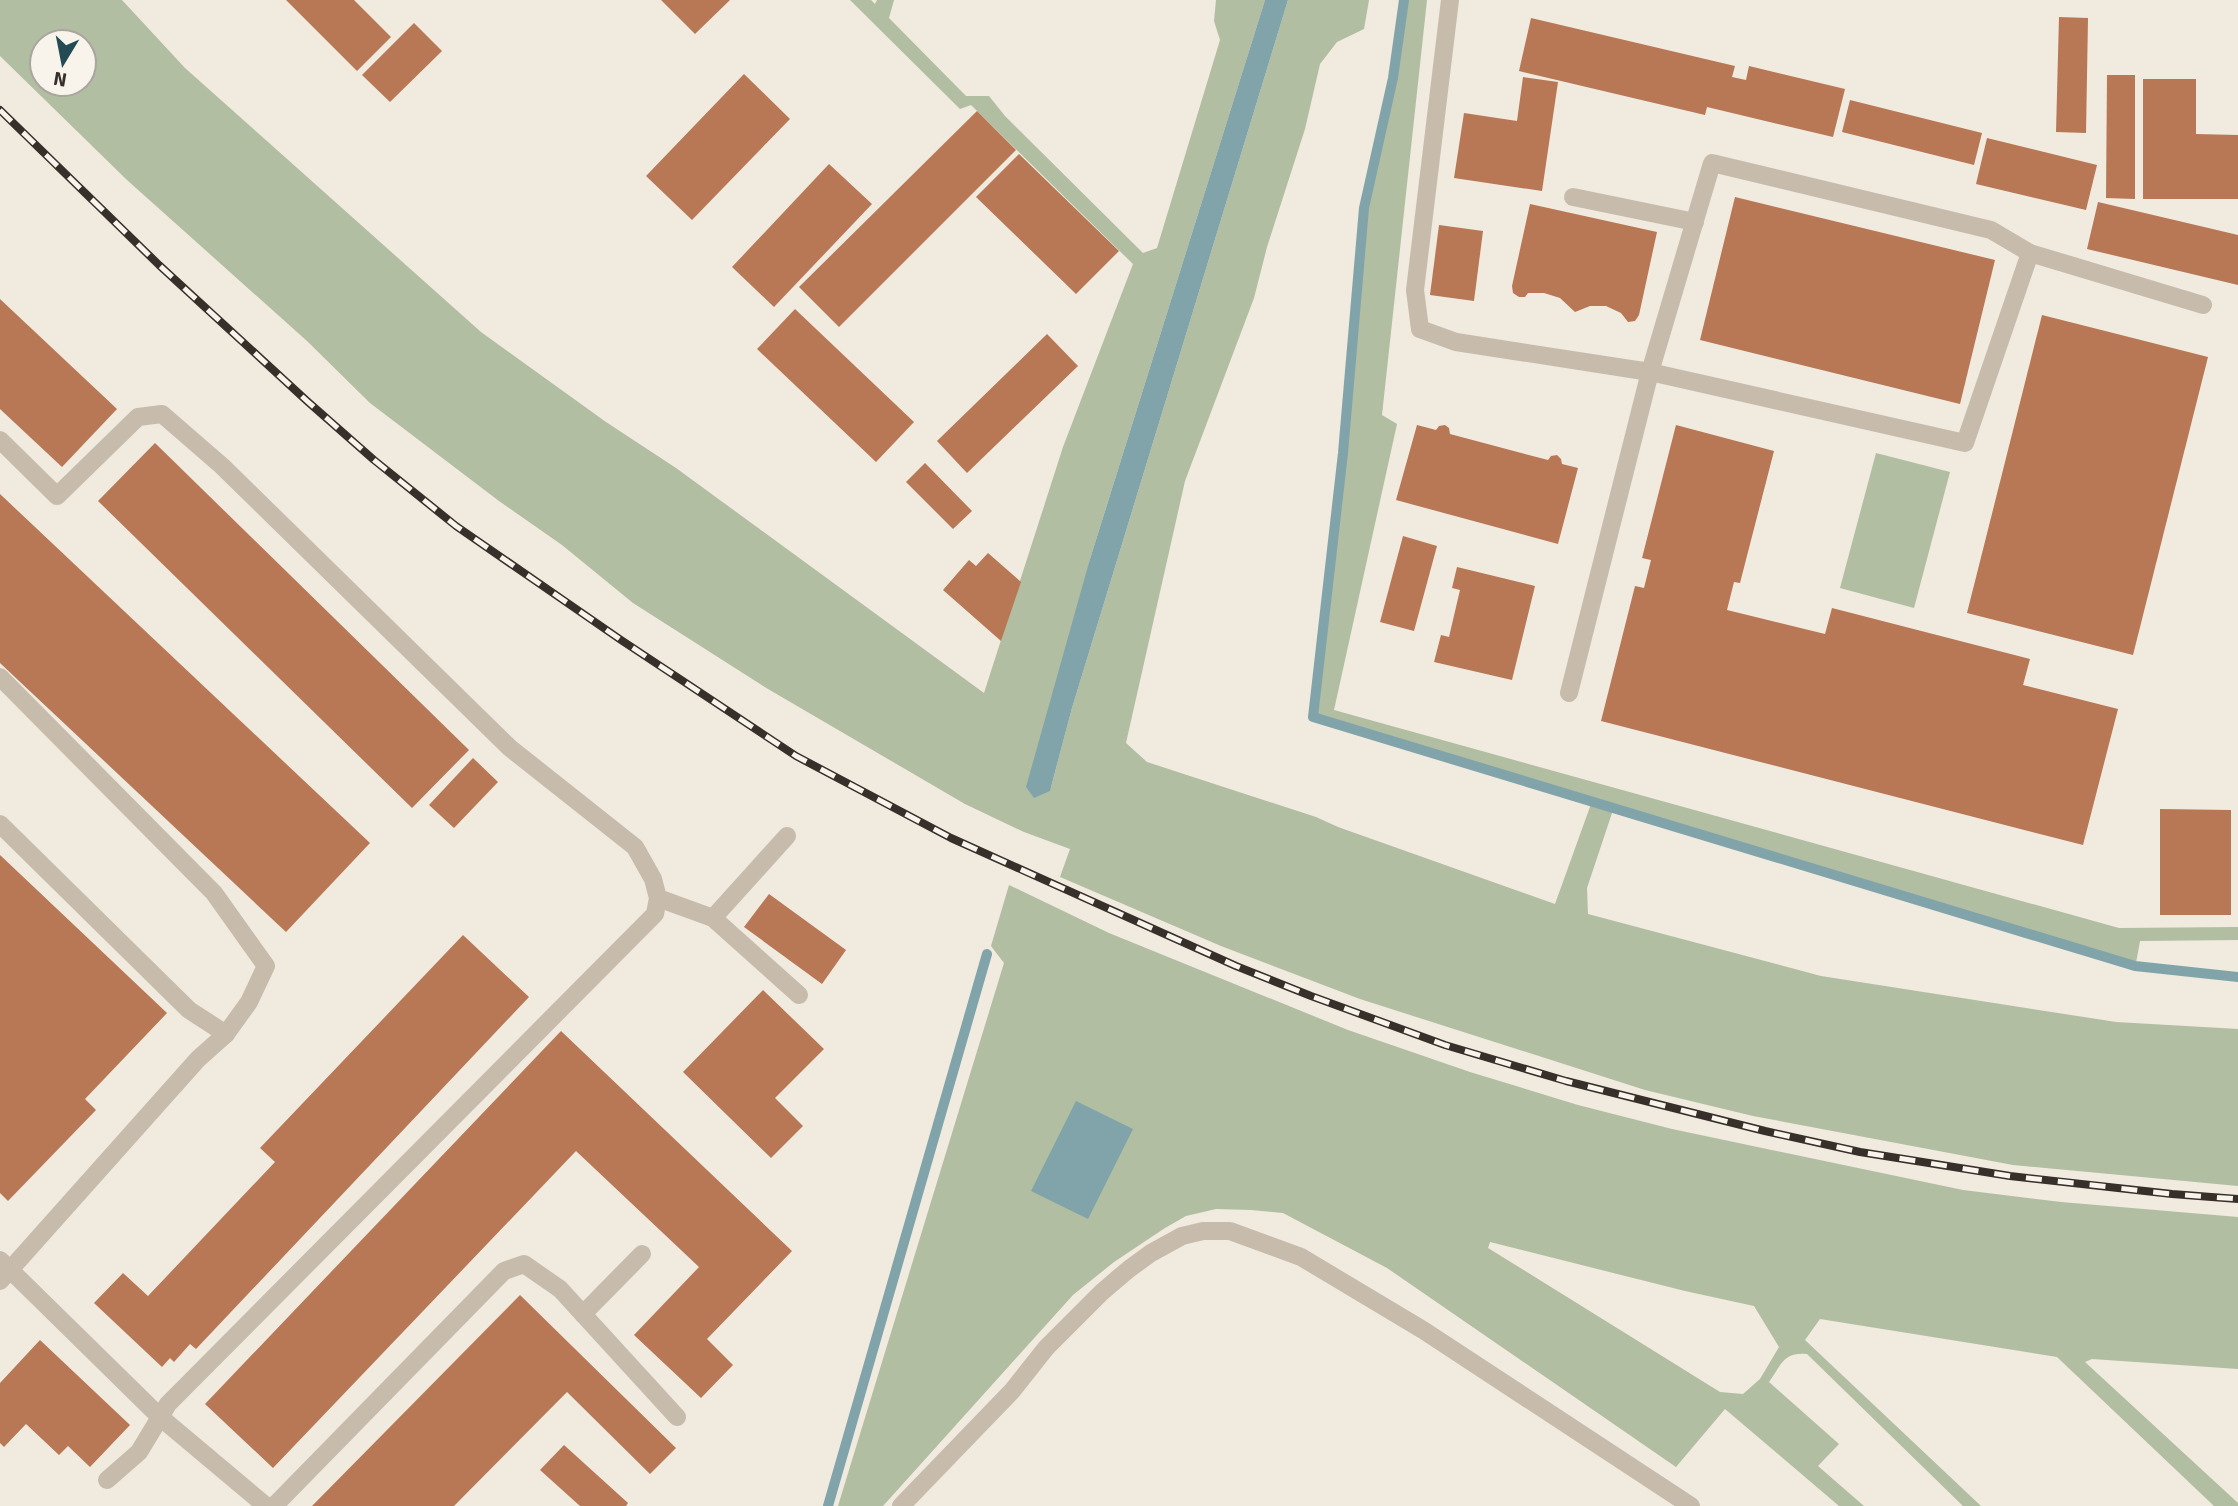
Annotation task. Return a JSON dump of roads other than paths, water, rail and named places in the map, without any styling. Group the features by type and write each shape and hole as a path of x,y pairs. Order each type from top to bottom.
{"lane":[{"path":"1450,0 1415,290 1420,330 1456,342 1650,372 1965,443 2030,253"},
{"path":"1569,693 1650,372 1712,163 1991,230 2030,253 2203,305"},
{"path":"1573,197 1695,222"},
{"path":"0,440 57,496 138,417 162,414 222,466 510,748 635,847 653,879 658,898 655,914 168,1404 139,1452 107,1479"},
{"path":"0,677 214,893 266,966 249,1002 226,1034 198,1059 3,1270 160,1417 266,1506"},
{"path":"0,824 189,1010 226,1034"},
{"path":"713,918 787,836"},
{"path":"658,898 713,918 799,995"},
{"path":"901,1506 1012,1391 1046,1348 1129,1269 1182,1236 1203,1231 1230,1231 1301,1258 1423,1330 1691,1506"},
{"path":"583,1314 642,1254"},
{"path":"274,1506 504,1271 524,1264 560,1289 677,1417"}],"water":[{"path":"1265,0 1288,0 1072,708 1050,791 1034,798 1026,787 1090,559"},
{"path":"1076,1101 1133,1129 1088,1219 1031,1191"}],"waterway":[{"path":"1404,0 1393,78 1364,208 1343,453 1313,717 2135,966 2238,977"},
{"path":"828,1506 987,954"}],"railway":[{"path":"0,110 159,265 307,401 374,460 456,526 796,756 951,838 1236,966 1311,996 1445,1045 1566,1081 1860,1152 2010,1176 2238,1199"}]}
